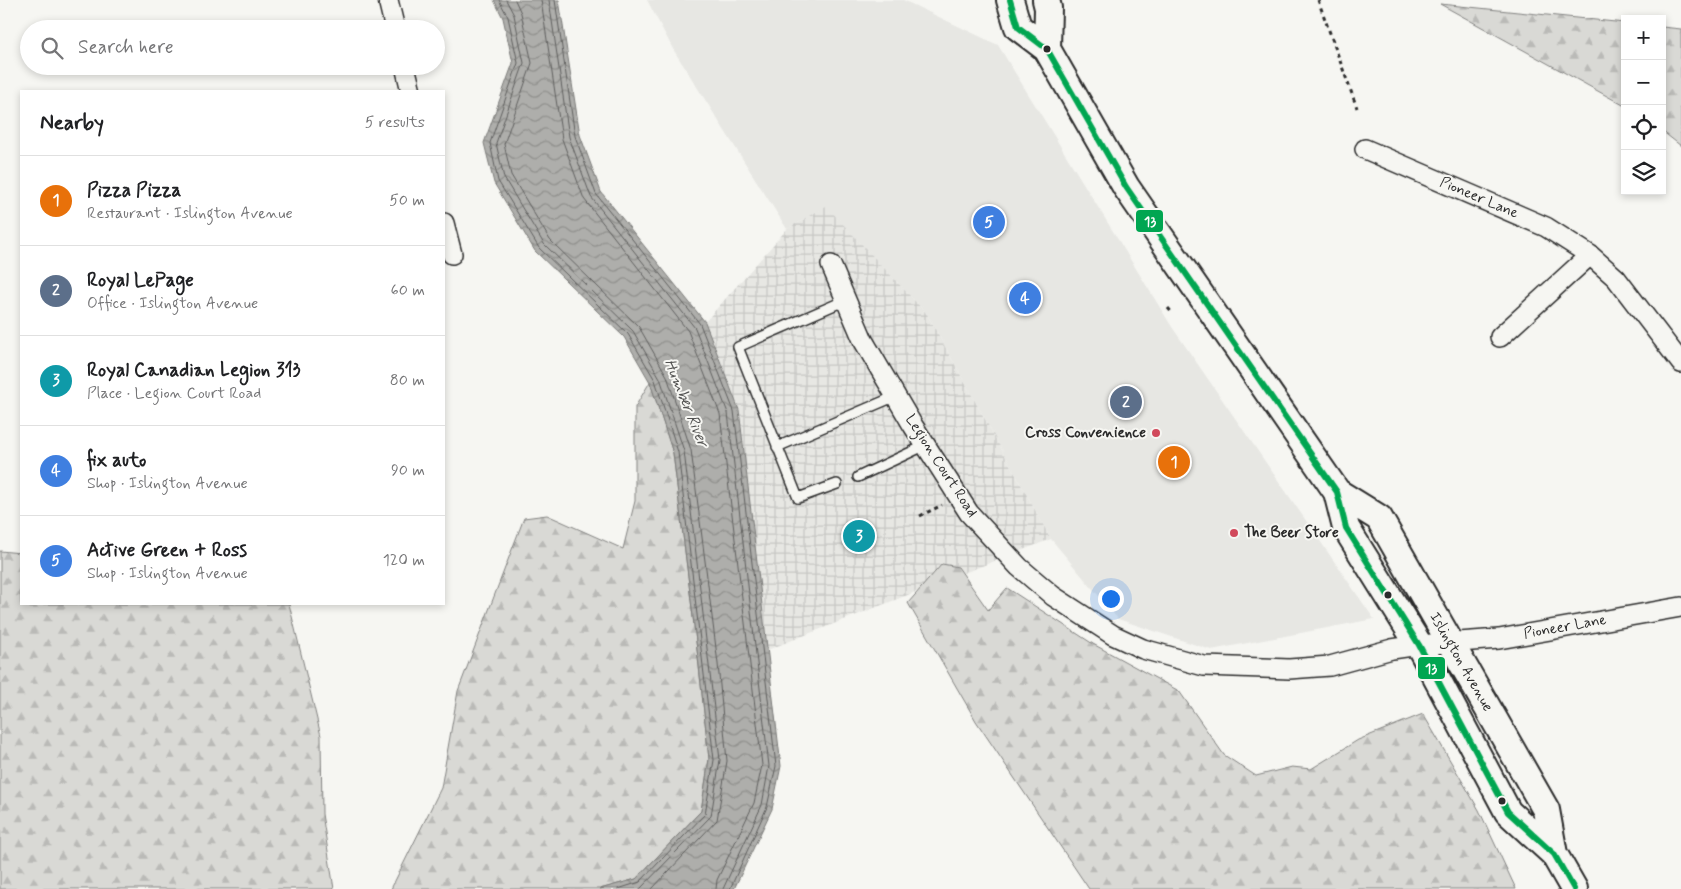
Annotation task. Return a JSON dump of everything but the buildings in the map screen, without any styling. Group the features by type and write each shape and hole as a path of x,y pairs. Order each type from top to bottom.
{"main road":[{"name":"Islington Avenue","path":"1010,0 1018,27 1047,49 1126,187 1337,492 1346,528 1419,645 1508,812 1554,854 1574,889"},
{"path":"1046,0 1048,8 1047,49"},
{"name":"Islington Avenue","path":"1337,492 1380,518 1449,643 1546,810 1554,854"}],"street":[{"path":"388,0 393,20"},
{"path":"407,75 411,90"},
{"name":"Pioneer Lane","path":"1365,149 1546,227 1590,255 1616,278 1681,363"},
{"path":"445,227 452,254"},
{"path":"1500,337 1590,255"},
{"name":"Legion Court Road","path":"831,265 863,340 926,446 969,513 1019,567 1068,606 1113,635 1143,649 1204,666 1289,669 1330,666 1368,654 1419,645 1449,643"},
{"name":"Pioneer Lane","path":"1449,643 1499,639 1681,607"}],"lane":[{"path":"837,484 798,498 738,347 846,300"},
{"path":"777,447 896,396"},
{"path":"858,477 926,446"}],"path":[{"path":"1318,0 1357,108"},
{"path":"1168,308 1173,314"}],"shaded area":[{"path":"647,0 903,0 998,45 1172,327 1374,619 1211,650 1118,619 1051,539 927,314 826,207 787,229 673,49"},
{"path":"826,206 927,314 1051,539 767,650 739,410 705,322 787,229"}],"green space":[{"path":"1440,4 1621,23 1621,104"},
{"path":"1666,27 1681,29 1681,146 1666,134"},
{"path":"650,382 673,453 699,666 709,759 701,811 636,879 600,889 391,889 441,788 458,691 524,518 547,515 623,549 635,501 635,407"},
{"path":"0,551 20,553 20,605 289,605 321,736 322,814 334,889 0,889"},
{"path":"942,564 958,567 988,610 1007,588 1093,644 1179,691 1224,755 1256,776 1292,767 1311,769 1358,740 1423,714 1479,810 1516,889 1089,889 976,721 908,603"}],"water":[{"name":"Humber River","path":"494,0 559,0 580,135 601,192 705,322 739,410 781,766 772,809 734,889 600,889 636,879 701,811 709,759 699,666 673,453 650,382 624,337 535,251 494,183 484,143 513,63 503,18"}],"transit line":[{"name":"13","path":"1010,0 1018,27 1047,49 1126,187 1337,492 1346,528 1419,645 1508,812 1554,854 1574,889"}],"place":[{"name":"Active Green + Ross","path":"989,222"},
{"name":"fix auto","path":"1025,298"},
{"name":"Royal LePage","path":"1126,402"},
{"name":"Cross Convenience","path":"1156,433"},
{"name":"Pizza Pizza","path":"1174,462"},
{"name":"The Beer Store","path":"1234,533"},
{"name":"Royal Canadian Legion 313","path":"859,536"}]}
